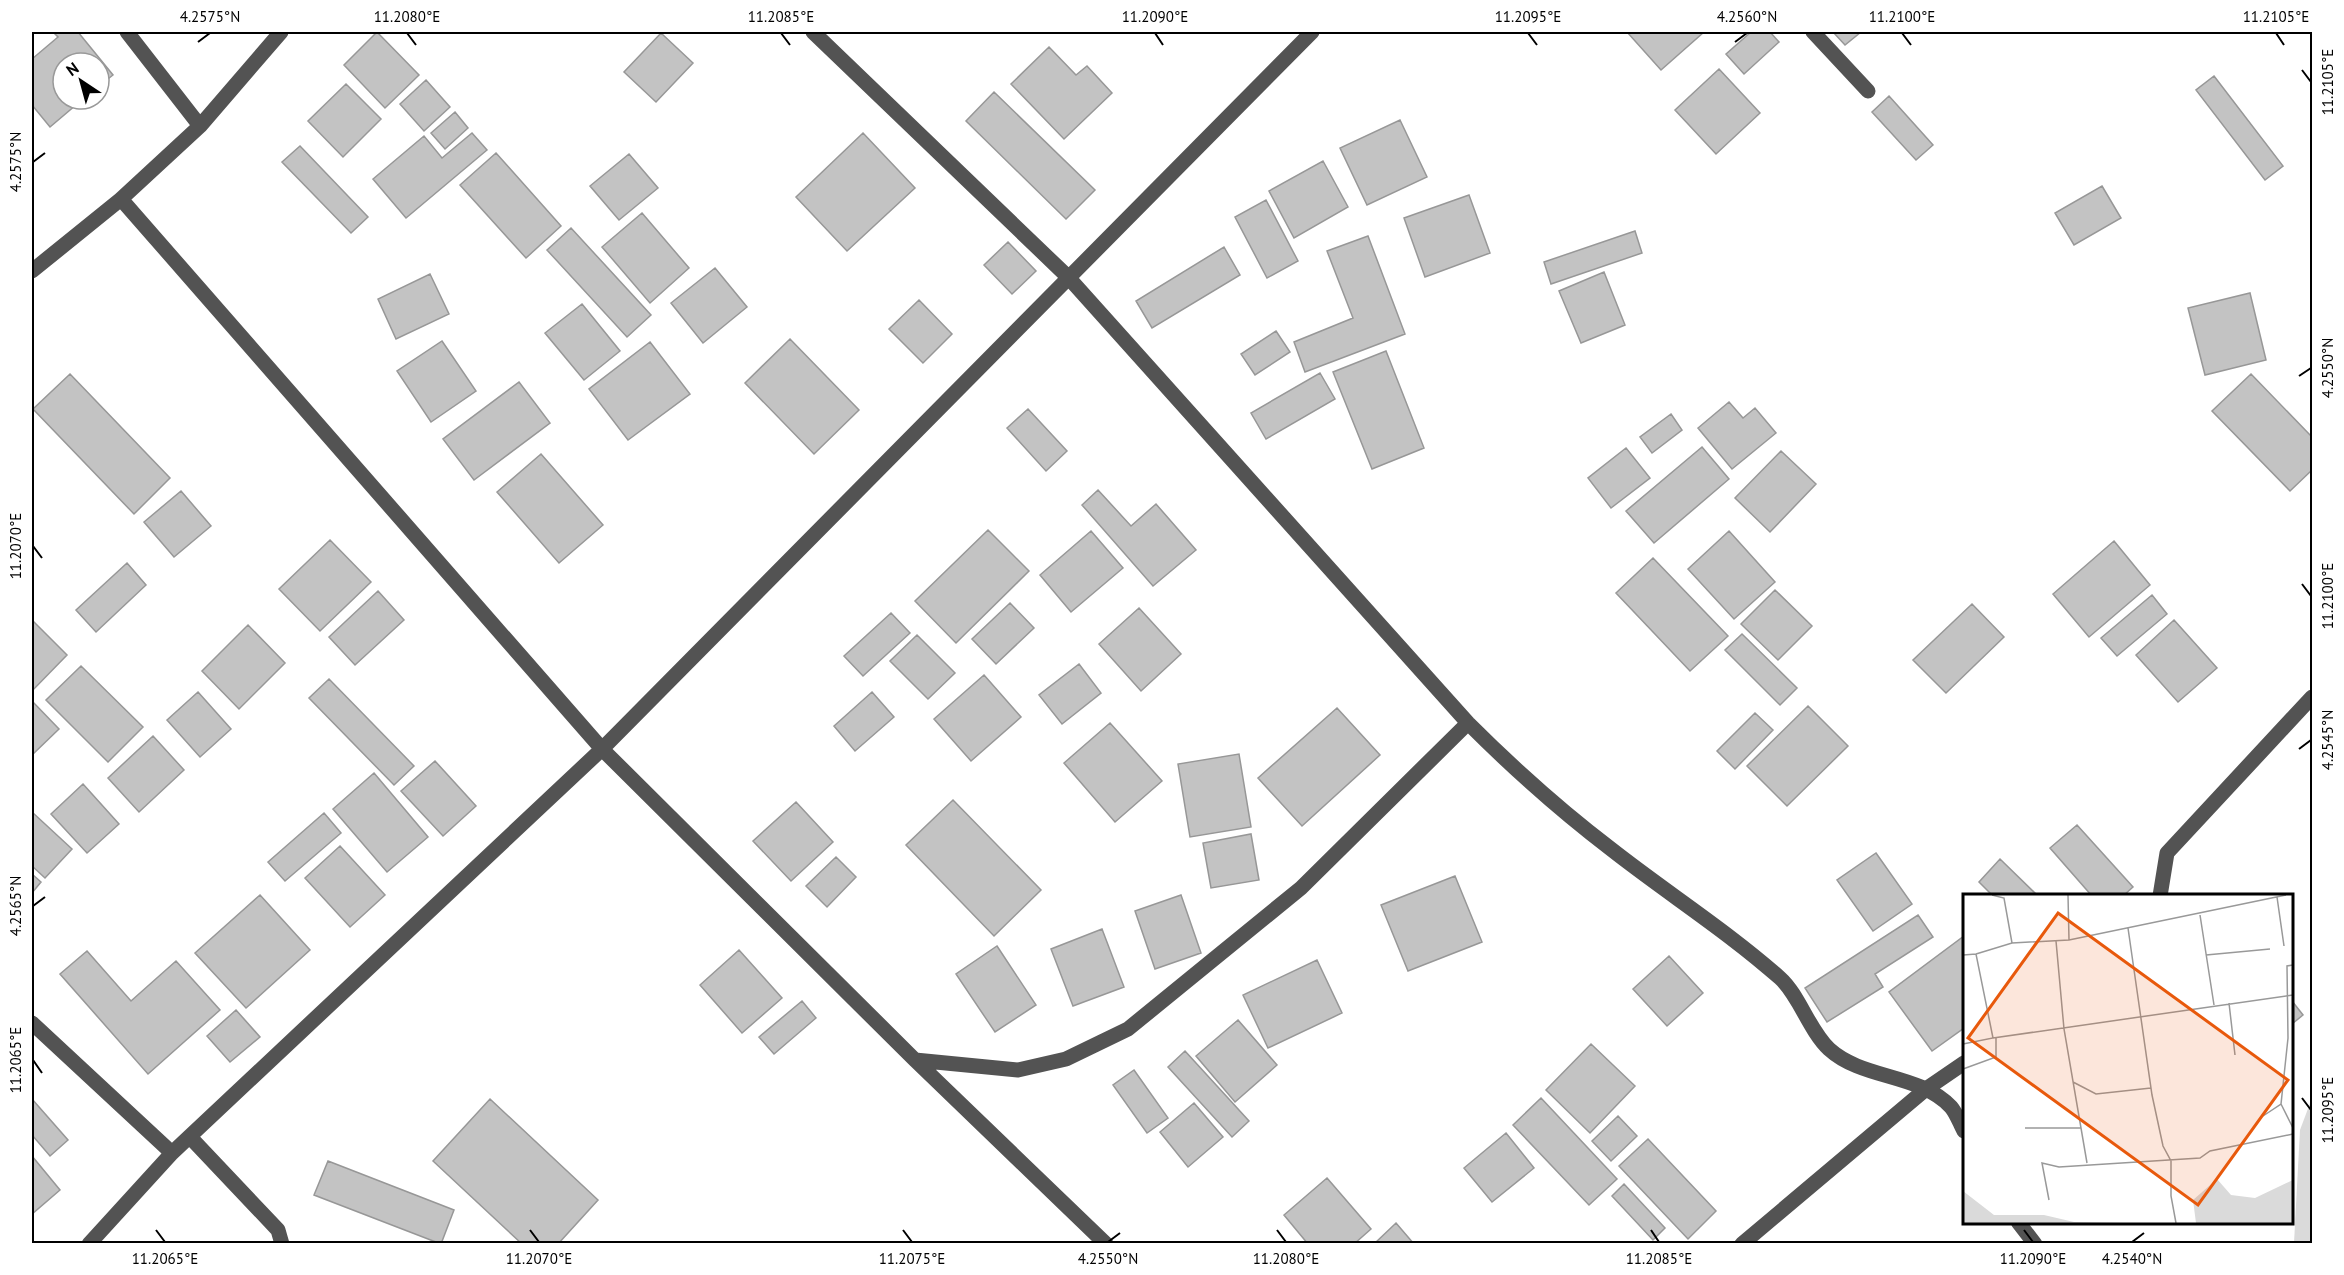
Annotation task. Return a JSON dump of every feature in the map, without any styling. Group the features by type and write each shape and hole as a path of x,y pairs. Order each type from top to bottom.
{"street":[{"path":"127,32 200,126"},
{"path":"32,271 121,199 200,126 281,32"},
{"path":"813,32 1068,277 1468,723 1506,761 1610,849 1716,924 1783,981 1807,1020 1830,1049 1856,1065 1926,1089 1951,1108 1963,1128"},
{"path":"89,1244 172,1153 602,749 1312,32"},
{"path":"1813,32 1868,91"},
{"path":"121,199 602,749 915,1060 1106,1244"},
{"path":"2160,894 2167,853 2313,697"},
{"path":"915,1060 1018,1070 1066,1059 1128,1029 1301,888 1468,723"},
{"path":"32,1023 172,1153"},
{"path":"1742,1244 1926,1089 1963,1064"},
{"path":"190,1137 278,1230 282,1244"},
{"path":"2019,1224 2034,1244"}],"shaded area":[{"path":"2312,1098 2312,1243 2294,1243 2300,1130"}],"building":[{"path":"53,32 78,32 93,51 51,51 51,111 69,111 50,127 32,105 32,59 58,37"},
{"path":"377,32 419,75 385,108 344,65"},
{"path":"1627,32 1704,32 1661,70"},
{"path":"1751,32 1770,32 1779,42 1744,74 1726,54"},
{"path":"1833,32 1861,32 1845,45"},
{"path":"661,33 693,63 656,102 624,72"},
{"path":"1049,47 1076,75 1087,66 1112,93 1064,139 1011,84"},
{"path":"1719,69 1760,113 1716,154 1675,110"},
{"path":"2214,76 2283,166 2265,180 2196,90"},
{"path":"426,80 450,107 424,131 400,104"},
{"path":"346,84 381,119 343,157 308,121"},
{"path":"994,92 1095,190 1066,219 966,121"},
{"path":"1889,96 1933,145 1916,160 1872,112"},
{"path":"455,112 468,128 445,149 431,133"},
{"path":"1400,120 1427,177 1367,205 1340,148"},
{"path":"472,133 487,150 406,218 373,179 424,136 442,158"},
{"path":"863,133 915,188 847,251 796,197"},
{"path":"300,146 368,217 351,233 282,162"},
{"path":"496,153 561,226 526,258 460,185"},
{"path":"629,154 658,188 619,220 590,186"},
{"path":"1323,161 1348,207 1294,238 1269,191"},
{"path":"2102,186 2121,218 2074,245 2055,213"},
{"path":"1469,195 1490,253 1425,277 1404,218"},
{"path":"1266,200 1298,261 1267,278 1235,217"},
{"path":"642,213 689,268 650,303 602,247"},
{"path":"571,228 651,315 627,337 547,250"},
{"path":"1635,231 1642,253 1551,284 1544,262"},
{"path":"1368,236 1405,334 1305,372 1294,342 1353,318 1327,251"},
{"path":"1008,242 1036,271 1012,294 984,265"},
{"path":"1224,247 1240,275 1152,328 1136,301"},
{"path":"715,268 747,307 703,343 671,303"},
{"path":"1604,272 1625,325 1581,343 1559,291"},
{"path":"430,274 449,314 396,339 378,299"},
{"path":"2250,293 2266,360 2205,375 2188,308"},
{"path":"919,300 952,334 923,363 889,329"},
{"path":"582,304 620,351 584,380 545,333"},
{"path":"1276,331 1290,352 1255,375 1241,354"},
{"path":"790,339 859,410 814,454 745,383"},
{"path":"442,341 476,391 431,422 397,371"},
{"path":"650,342 690,394 628,440 589,389"},
{"path":"1386,351 1424,448 1372,469 1333,372"},
{"path":"1320,373 1335,399 1266,439 1251,413"},
{"path":"70,374 170,478 134,514 33,409"},
{"path":"2251,374 2312,437 2312,470 2290,491 2212,411"},
{"path":"519,382 550,423 474,480 443,439"},
{"path":"1729,402 1743,418 1755,408 1776,433 1732,469 1698,428"},
{"path":"1028,409 1067,451 1046,471 1007,428"},
{"path":"1671,414 1682,430 1652,453 1640,437"},
{"path":"1702,447 1729,479 1654,543 1626,511"},
{"path":"1626,448 1650,478 1611,508 1588,478"},
{"path":"1781,451 1816,484 1770,532 1735,498"},
{"path":"541,454 603,525 559,563 497,492"},
{"path":"1098,490 1131,526 1156,504 1196,550 1153,586 1082,505"},
{"path":"181,491 211,526 174,557 144,522"},
{"path":"988,530 1029,571 956,643 915,601"},
{"path":"1091,531 1123,568 1071,612 1040,575"},
{"path":"1729,531 1775,582 1734,619 1688,569"},
{"path":"330,540 371,582 320,631 279,589"},
{"path":"2114,541 2150,585 2089,637 2053,594"},
{"path":"1653,558 1728,636 1690,671 1616,593"},
{"path":"127,563 146,585 96,632 76,610"},
{"path":"1775,590 1812,626 1778,660 1741,624"},
{"path":"378,591 404,620 355,665 329,637"},
{"path":"2152,595 2167,614 2117,656 2101,638"},
{"path":"1010,603 1034,628 996,664 972,639"},
{"path":"1972,604 2004,637 1946,693 1913,660"},
{"path":"1139,608 1181,654 1141,691 1099,644"},
{"path":"891,613 910,633 863,676 844,656"},
{"path":"32,620 67,655 32,691"},
{"path":"2174,620 2217,668 2178,702 2136,655"},
{"path":"248,625 285,663 239,709 202,671"},
{"path":"1742,634 1797,688 1780,705 1725,650"},
{"path":"917,635 955,673 928,699 890,661"},
{"path":"1079,664 1101,693 1062,724 1039,695"},
{"path":"81,666 143,727 108,762 46,700"},
{"path":"984,675 1021,717 971,761 934,719"},
{"path":"329,679 414,766 394,785 309,698"},
{"path":"198,692 231,729 200,757 167,720"},
{"path":"872,692 894,717 855,751 834,726"},
{"path":"32,701 59,729 32,755"},
{"path":"1808,706 1848,746 1787,806 1747,766"},
{"path":"1337,708 1380,755 1302,826 1258,778"},
{"path":"1755,713 1773,730 1735,769 1717,751"},
{"path":"1110,723 1162,781 1115,822 1064,763"},
{"path":"153,736 184,770 139,812 108,778"},
{"path":"1239,754 1251,827 1190,837 1178,764"},
{"path":"435,761 476,806 443,836 401,791"},
{"path":"374,773 428,837 387,872 333,809"},
{"path":"83,784 119,824 87,853 51,814"},
{"path":"953,800 1041,890 994,936 906,845"},
{"path":"796,802 833,842 791,881 753,841"},
{"path":"32,812 72,849 45,878 32,866"},
{"path":"324,813 341,833 285,881 268,862"},
{"path":"2077,825 2133,887 2125,894 2090,894 2050,848"},
{"path":"1251,834 1259,880 1211,888 1203,843"},
{"path":"340,846 385,895 350,927 305,878"},
{"path":"1876,853 1912,904 1873,931 1837,880"},
{"path":"836,857 856,877 827,907 806,886"},
{"path":"2000,859 2036,894 1991,894 1979,882"},
{"path":"32,874 41,882 32,893"},
{"path":"1455,876 1482,942 1408,971 1381,905"},
{"path":"260,895 310,950 246,1008 195,953"},
{"path":"1181,895 1201,953 1155,969 1135,911"},
{"path":"1918,915 1933,937 1875,974 1883,987 1827,1022 1805,988"},
{"path":"1102,929 1124,987 1073,1006 1051,949"},
{"path":"1963,937 1963,1029 1932,1051 1889,992"},
{"path":"997,946 1036,1005 995,1032 956,974"},
{"path":"739,950 782,998 742,1033 700,985"},
{"path":"87,951 131,1001 176,961 220,1010 148,1074 60,974"},
{"path":"1669,956 1703,993 1667,1026 1633,989"},
{"path":"1317,960 1342,1013 1268,1048 1243,995"},
{"path":"802,1001 816,1018 774,1054 759,1037"},
{"path":"2293,1002 2303,1015 2293,1023"},
{"path":"236,1010 260,1037 230,1062 207,1036"},
{"path":"1238,1020 1277,1065 1235,1102 1196,1056"},
{"path":"1591,1044 1635,1086 1590,1133 1546,1090"},
{"path":"1185,1051 1249,1121 1232,1137 1168,1067"},
{"path":"1134,1070 1168,1118 1147,1133 1113,1085"},
{"path":"1541,1098 1617,1179 1589,1205 1513,1125"},
{"path":"32,1099 68,1140 50,1156 32,1135"},
{"path":"490,1099 598,1200 558,1244 522,1244 433,1161"},
{"path":"1194,1103 1223,1137 1188,1167 1160,1132"},
{"path":"1618,1116 1637,1136 1611,1161 1592,1141"},
{"path":"1506,1133 1534,1168 1492,1202 1464,1168"},
{"path":"1648,1139 1716,1211 1688,1239 1619,1166"},
{"path":"32,1156 60,1190 32,1214"},
{"path":"328,1161 454,1210 441,1244 314,1195"},
{"path":"1327,1178 1371,1229 1354,1244 1308,1244 1284,1215"},
{"path":"1624,1184 1665,1228 1653,1240 1612,1196"},
{"path":"1396,1223 1414,1244 1374,1244"}]}
